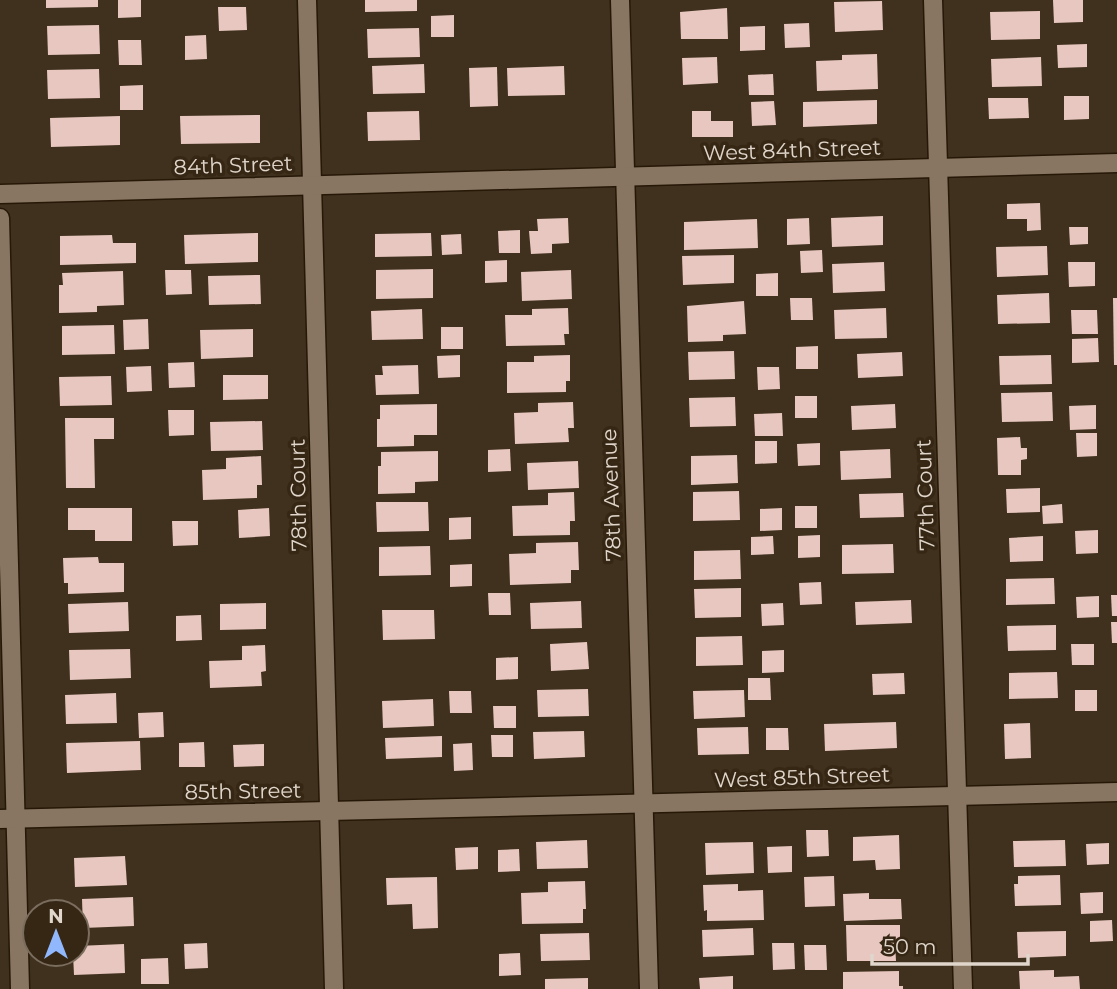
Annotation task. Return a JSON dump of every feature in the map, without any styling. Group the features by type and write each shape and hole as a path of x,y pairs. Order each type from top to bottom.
{"street":[{"name":"78th Court","path":"307,0 334,989"},
{"name":"78th Avenue","path":"620,0 649,989"},
{"name":"77th Court","path":"933,0 963,989"},
{"name":"West 84th Street","path":"468,181 1117,163"},
{"name":"84th Street","path":"0,194 468,181"},
{"path":"0,218 7,819 20,989"},
{"name":"West 85th Street","path":"487,808 1117,792"},
{"name":"85th Street","path":"7,819 487,808"}],"building":[{"path":"46,0 98,0 98,7 46,8"},
{"path":"118,0 141,0 141,17 118,18"},
{"path":"365,0 417,0 417,11 365,12"},
{"path":"1053,0 1083,0 1083,22 1054,23"},
{"path":"882,1 883,30 835,32 834,2"},
{"path":"218,7 246,7 247,30 219,31"},
{"path":"727,8 728,39 681,39 680,12"},
{"path":"1040,11 1040,39 991,40 990,12"},
{"path":"454,15 454,37 431,37 431,16"},
{"path":"809,23 810,47 785,48 784,24"},
{"path":"99,25 100,54 48,55 47,26"},
{"path":"765,26 765,50 740,51 740,27"},
{"path":"419,28 420,57 368,58 367,29"},
{"path":"206,35 207,59 185,60 185,36"},
{"path":"118,40 141,40 142,65 119,65"},
{"path":"1087,44 1087,67 1058,68 1057,45"},
{"path":"877,54 878,89 817,91 816,61 842,60 842,55"},
{"path":"717,57 718,83 683,85 682,58"},
{"path":"1041,57 1042,86 992,87 991,59"},
{"path":"424,64 425,93 373,94 372,66"},
{"path":"564,66 565,95 508,96 507,68"},
{"path":"497,67 498,106 470,107 469,68"},
{"path":"99,69 100,98 48,99 47,70"},
{"path":"773,74 774,95 749,95 748,75"},
{"path":"143,85 143,110 120,110 120,86"},
{"path":"1064,96 1089,96 1089,119 1064,120"},
{"path":"988,98 1028,98 1029,118 989,119"},
{"path":"877,100 877,124 803,127 803,102"},
{"path":"774,101 776,125 752,126 751,102"},
{"path":"419,111 420,140 368,141 367,112"},
{"path":"692,111 711,111 711,121 733,121 733,137 692,137"},
{"path":"260,115 260,143 181,144 180,116"},
{"path":"120,116 120,145 51,147 50,118"},
{"path":"1040,203 1041,230 1027,231 1027,219 1007,219 1007,204"},
{"path":"883,216 883,245 832,247 831,218"},
{"path":"568,218 569,243 552,244 552,253 531,254 529,231 538,231 537,219"},
{"path":"809,218 810,244 787,245 787,219"},
{"path":"757,219 758,248 684,250 684,222"},
{"path":"1069,227 1088,227 1088,244 1070,245"},
{"path":"520,230 520,253 499,253 498,231"},
{"path":"258,233 258,262 185,264 184,235"},
{"path":"431,233 432,256 375,257 375,234"},
{"path":"461,234 462,254 442,255 441,235"},
{"path":"112,235 113,243 136,243 136,263 60,265 60,236"},
{"path":"1047,246 1048,275 997,277 996,247"},
{"path":"822,250 823,272 801,273 800,251"},
{"path":"734,255 734,283 683,285 682,256"},
{"path":"507,260 507,282 485,283 485,261"},
{"path":"884,262 885,291 833,293 832,264"},
{"path":"1068,262 1095,262 1095,286 1069,287"},
{"path":"433,269 433,298 376,299 376,270"},
{"path":"165,270 191,270 192,294 166,295"},
{"path":"571,270 572,299 522,301 521,272"},
{"path":"123,271 124,305 97,306 97,312 59,313 62,273"},
{"path":"778,273 778,296 756,296 756,274"},
{"path":"260,275 261,304 209,305 208,276"},
{"path":"1049,293 1050,323 998,324 997,295"},
{"path":"790,298 812,298 813,320 791,320"},
{"path":"1113,298 1117,298 1117,365 1114,365"},
{"path":"744,301 746,334 723,335 723,341 688,342 687,306"},
{"path":"568,308 569,334 564,334 565,345 506,346 505,315 532,315 532,309"},
{"path":"886,308 887,338 835,339 834,310"},
{"path":"422,309 423,339 372,340 371,311"},
{"path":"1071,310 1097,310 1098,334 1072,334"},
{"path":"148,319 149,349 124,350 123,320"},
{"path":"114,325 115,354 62,355 62,326"},
{"path":"441,327 463,327 463,349 441,349"},
{"path":"253,329 253,357 201,359 200,330"},
{"path":"1098,338 1099,362 1072,363 1072,339"},
{"path":"818,346 818,369 796,369 796,347"},
{"path":"734,351 735,379 689,380 688,352"},
{"path":"902,352 903,376 858,378 857,354"},
{"path":"460,355 460,377 438,378 437,356"},
{"path":"570,355 570,381 566,381 566,392 507,393 507,362 534,362 534,356"},
{"path":"1051,355 1052,384 1000,385 999,356"},
{"path":"194,362 195,387 169,388 168,363"},
{"path":"418,365 419,394 376,395 375,375 383,375 382,366"},
{"path":"151,366 152,391 127,392 126,367"},
{"path":"757,367 779,367 780,389 758,390"},
{"path":"223,375 268,375 268,399 223,400"},
{"path":"111,376 112,405 60,406 59,377"},
{"path":"1052,392 1053,421 1002,422 1001,393"},
{"path":"795,396 817,396 817,418 795,418"},
{"path":"735,397 736,426 690,427 689,398"},
{"path":"573,402 574,428 568,428 569,442 515,444 514,413 538,412 538,403"},
{"path":"437,404 437,435 414,435 414,446 377,447 380,405"},
{"path":"895,404 896,428 852,430 851,406"},
{"path":"1096,405 1096,429 1070,430 1069,406"},
{"path":"168,410 194,410 194,435 169,436"},
{"path":"782,413 783,436 755,436 754,414"},
{"path":"65,418 114,418 114,439 94,439 95,488 66,488"},
{"path":"262,421 263,450 211,451 210,422"},
{"path":"1076,433 1097,433 1097,456 1077,457"},
{"path":"1020,437 1021,448 1027,448 1027,459 1021,460 1021,475 998,475 997,438"},
{"path":"755,441 777,441 777,463 755,464"},
{"path":"820,443 820,465 798,466 797,444"},
{"path":"510,449 511,471 488,472 488,450"},
{"path":"890,449 891,478 841,480 840,451"},
{"path":"438,451 438,481 415,482 415,493 378,494 381,452"},
{"path":"737,455 738,483 691,485 691,456"},
{"path":"261,456 262,485 257,485 257,498 203,500 202,470 226,469 226,458"},
{"path":"578,461 579,488 528,490 527,463"},
{"path":"1040,488 1040,512 1007,513 1006,489"},
{"path":"739,491 740,520 693,521 693,492"},
{"path":"574,492 575,521 570,521 570,535 513,536 512,506 548,505 548,493"},
{"path":"903,493 904,517 860,518 859,494"},
{"path":"376,502 428,502 429,531 377,532"},
{"path":"1062,504 1063,523 1043,524 1042,506"},
{"path":"795,506 817,506 817,528 795,528"},
{"path":"68,508 132,508 132,541 95,541 95,530 68,530"},
{"path":"269,508 270,536 239,538 238,510"},
{"path":"782,508 782,530 760,531 760,509"},
{"path":"471,517 471,539 449,540 449,518"},
{"path":"172,521 198,521 198,545 173,546"},
{"path":"1098,530 1098,553 1076,554 1075,531"},
{"path":"820,535 820,557 798,558 798,536"},
{"path":"773,536 774,554 751,555 751,537"},
{"path":"1043,536 1043,561 1010,562 1009,538"},
{"path":"578,542 579,570 571,570 571,583 510,585 509,554 536,553 536,543"},
{"path":"893,544 894,573 842,574 842,545"},
{"path":"430,546 431,575 379,576 379,547"},
{"path":"740,550 741,579 694,580 694,551"},
{"path":"98,557 99,563 124,563 124,592 68,594 68,583 64,583 63,558"},
{"path":"472,564 472,586 450,587 450,565"},
{"path":"1054,578 1055,604 1006,605 1006,579"},
{"path":"821,582 822,604 800,605 799,583"},
{"path":"741,588 741,617 695,618 694,589"},
{"path":"488,593 510,593 511,615 489,615"},
{"path":"1111,595 1117,595 1117,616 1112,616"},
{"path":"1099,596 1099,617 1077,618 1076,597"},
{"path":"911,600 912,623 856,625 855,602"},
{"path":"581,601 582,628 531,629 530,603"},
{"path":"128,602 129,631 69,633 68,604"},
{"path":"266,603 266,629 220,630 220,604"},
{"path":"783,603 784,625 762,626 761,604"},
{"path":"382,610 434,610 435,639 383,640"},
{"path":"201,615 202,640 176,641 176,616"},
{"path":"1111,622 1117,622 1117,643 1112,643"},
{"path":"1056,625 1056,650 1008,651 1007,626"},
{"path":"742,636 743,665 696,666 696,637"},
{"path":"587,642 589,669 551,671 550,644"},
{"path":"1071,644 1094,644 1094,665 1072,665"},
{"path":"265,645 266,671 261,672 262,686 210,688 209,661 242,660 242,646"},
{"path":"130,649 131,678 70,680 69,650"},
{"path":"784,650 784,672 762,673 762,651"},
{"path":"518,657 518,679 496,680 496,658"},
{"path":"1057,672 1058,698 1009,699 1009,673"},
{"path":"904,673 905,694 873,695 872,674"},
{"path":"748,678 770,678 771,700 748,700"},
{"path":"588,689 589,716 538,717 537,690"},
{"path":"744,690 745,717 694,719 693,691"},
{"path":"1075,690 1097,690 1097,711 1075,711"},
{"path":"449,691 471,691 472,713 450,713"},
{"path":"116,693 117,723 66,724 65,695"},
{"path":"433,699 434,726 383,728 382,701"},
{"path":"493,706 516,706 516,728 494,728"},
{"path":"163,712 164,737 139,738 138,713"},
{"path":"896,722 897,748 825,751 824,724"},
{"path":"1030,723 1031,758 1005,759 1004,724"},
{"path":"748,727 749,754 698,755 697,728"},
{"path":"766,728 788,728 789,750 766,750"},
{"path":"584,731 585,757 534,759 533,732"},
{"path":"491,735 513,735 513,757 492,757"},
{"path":"442,736 442,757 386,759 385,738"},
{"path":"140,741 141,770 67,773 66,743"},
{"path":"204,742 205,767 179,767 179,743"},
{"path":"472,743 473,770 454,771 453,744"},
{"path":"264,744 264,766 234,767 233,745"},
{"path":"806,830 828,830 829,856 807,857"},
{"path":"899,835 900,869 876,870 875,860 853,861 853,837"},
{"path":"587,840 588,868 537,869 536,842"},
{"path":"1065,840 1066,866 1014,867 1013,841"},
{"path":"753,842 754,873 706,875 705,843"},
{"path":"1109,843 1109,864 1087,865 1086,844"},
{"path":"792,846 792,872 768,873 767,847"},
{"path":"478,847 478,869 456,870 455,848"},
{"path":"519,849 520,871 498,872 498,850"},
{"path":"125,856 127,885 75,887 74,858"},
{"path":"1060,875 1061,905 1015,906 1014,884 1018,884 1018,876"},
{"path":"834,876 835,906 805,907 804,877"},
{"path":"437,877 438,928 413,929 412,904 387,905 386,878"},
{"path":"585,881 586,909 583,909 583,923 522,924 521,893 548,892 548,882"},
{"path":"738,884 738,891 763,890 764,920 707,921 703,885"},
{"path":"1103,892 1103,913 1081,914 1080,893"},
{"path":"869,893 869,899 901,899 902,919 844,921 843,894"},
{"path":"133,897 134,926 91,928 91,899"},
{"path":"1112,920 1113,941 1090,942 1090,921"},
{"path":"846,925 900,925 900,942 895,942 896,961 847,961"},
{"path":"753,928 754,955 703,957 702,930"},
{"path":"1066,931 1066,956 1018,958 1017,932"},
{"path":"589,933 590,960 541,961 540,934"},
{"path":"207,943 208,968 185,969 184,944"},
{"path":"772,943 794,943 795,969 773,970"},
{"path":"124,944 125,973 74,975 74,968 91,968 91,945"},
{"path":"804,945 826,945 827,970 805,970"},
{"path":"520,953 521,975 499,976 499,954"},
{"path":"168,958 169,984 141,984 141,959"},
{"path":"1054,970 1054,977 1079,976 1080,989 1020,989 1019,971"},
{"path":"899,971 899,986 903,986 903,989 843,989 843,972"},
{"path":"733,976 733,989 700,989 699,978"},
{"path":"588,978 588,989 545,989 545,979"}]}
